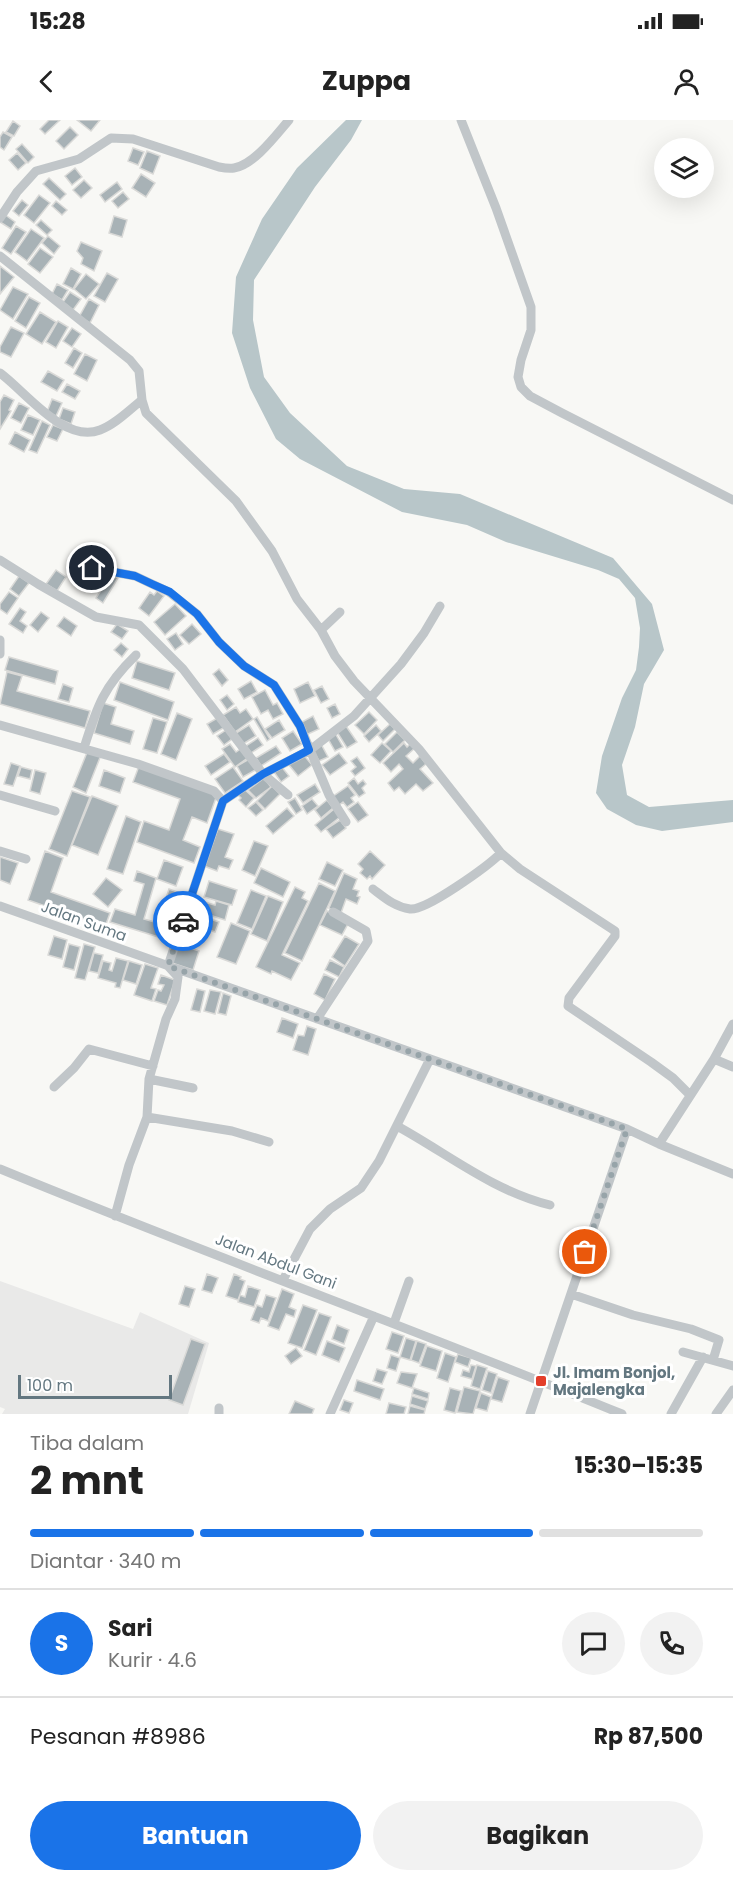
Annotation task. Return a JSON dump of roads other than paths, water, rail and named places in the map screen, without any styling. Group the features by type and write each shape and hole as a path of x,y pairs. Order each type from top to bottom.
{"street":[{"path":"0,218 17,192 36,171 80,159 111,138 133,139 219,167 233,168 244,165 289,120"},
{"path":"461,120 496,208 531,307 531,330 518,377 521,387 530,396 733,500"},
{"path":"0,256 130,360 139,371 142,400 146,412 236,501 272,551 297,599 321,630 335,656 354,681 419,749 501,853 520,869 615,931 615,936 569,998 568,1006 666,1073 690,1095"},
{"path":"0,373 35,405 63,425 87,433 101,430 142,400"},
{"path":"0,560 96,616 139,625 183,669 263,774 288,795"},
{"path":"92,568 135,576 170,592 197,614 219,642 244,666 274,685 300,726 329,795 346,822"},
{"path":"115,1216 129,1165 147,1117 149,1079 166,1019 175,999 178,976 168,966 223,801 263,774 309,750 354,716 401,664 440,606"},
{"path":"321,630 340,612"},
{"path":"0,640 0,654"},
{"path":"84,748 94,714 104,694 136,655"},
{"path":"0,725 84,748 192,783 214,791 223,801"},
{"path":"0,795 55,811"},
{"path":"0,851 26,859"},
{"path":"373,889 400,907 416,909 425,907 454,889 501,853"},
{"name":"Jalan Suma","path":"0,906 627,1129 733,1173"},
{"path":"317,1019 368,941 366,932 333,912"},
{"path":"659,1144 714,1059 733,1024"},
{"path":"54,1087 74,1068 89,1049 153,1066"},
{"path":"283,1280 310,1229 330,1209 361,1188 379,1161 430,1059"},
{"path":"714,1059 733,1067"},
{"path":"149,1079 194,1088"},
{"path":"147,1117 232,1131 270,1142"},
{"path":"398,1126 461,1166 497,1185 529,1200 550,1205"},
{"path":"530,1414 627,1129"},
{"name":"Jalan Abdul Gani","path":"0,1169 622,1414"},
{"path":"394,1323 409,1281"},
{"path":"571,1294 633,1315 691,1329 719,1340 713,1360"},
{"path":"331,1412 374,1316"},
{"path":"683,1352 733,1366"},
{"path":"671,1414 703,1357"},
{"path":"716,1414 733,1390"}],"place":[{"name":"Jl. Imam Bonjol, Majalengka","path":"541,1381"}]}
